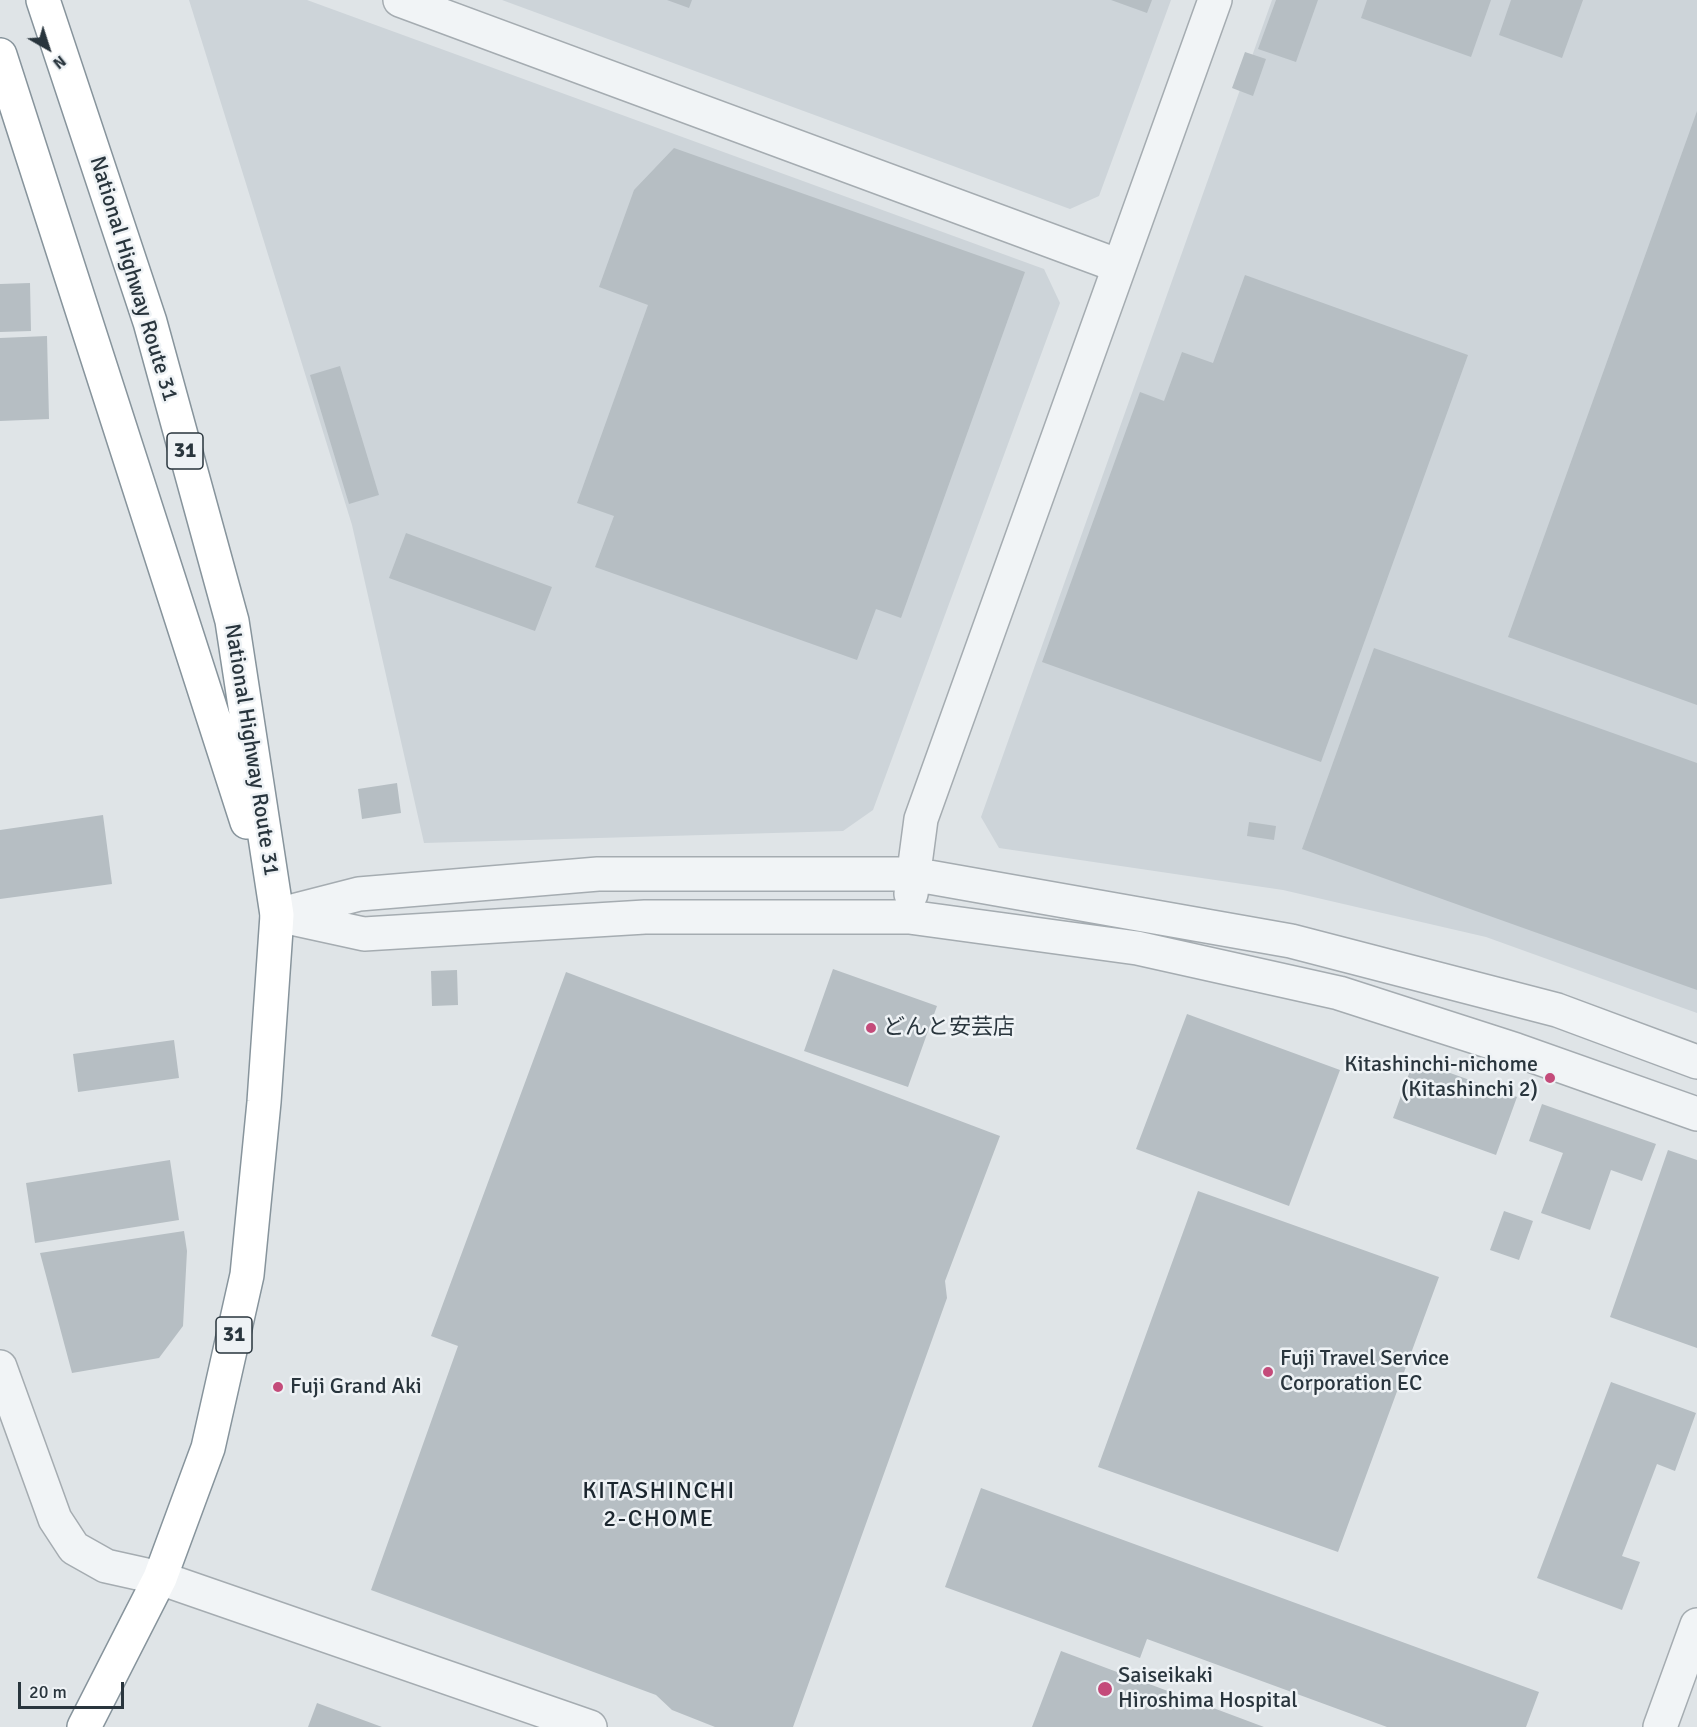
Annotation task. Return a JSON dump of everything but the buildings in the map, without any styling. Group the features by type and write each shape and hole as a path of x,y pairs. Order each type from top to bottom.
{"highway":[{"name":"National Highway Route 31","path":"43,0 150,322 232,621 277,915 264,1102 248,1275 208,1448 160,1578 84,1727"},
{"name":"National Highway Route 31","path":"0,55 277,915"}],"street":[{"path":"400,0 1119,266"},
{"path":"909,917 912,874 921,819 1215,0"},
{"path":"277,915 359,894 598,874 912,874 1292,941 1557,1010 1697,1062"},
{"path":"277,915 364,934 645,917 909,917 1137,948 1339,993 1516,1050 1697,1114"},
{"path":"0,1368 55,1519 74,1548 106,1566 160,1578 590,1727"},
{"path":"1660,1727 1697,1625"}],"shaded area":[{"path":"189,0 307,0 1044,269 1060,303 873,810 843,831 424,843 352,525"},
{"path":"502,0 1171,0 1099,196 1070,209"},
{"path":"1272,0 1697,0 1697,1013 1486,937 1283,890 999,848 981,817"}],"place":[{"name":"どんと安芸店","path":"871,1028"},
{"name":"Kitashinchi-nichome (Kitashinchi 2)","path":"1550,1078"},
{"name":"Fuji Travel Service Corporation EC","path":"1268,1372"},
{"name":"Fuji Grand Aki","path":"278,1387"},
{"name":"Saiseikaki Hiroshima Hospital","path":"1105,1689"}],"district":[{"name":"KITASHINCHI 2-CHOME","path":"659,1506"}]}
